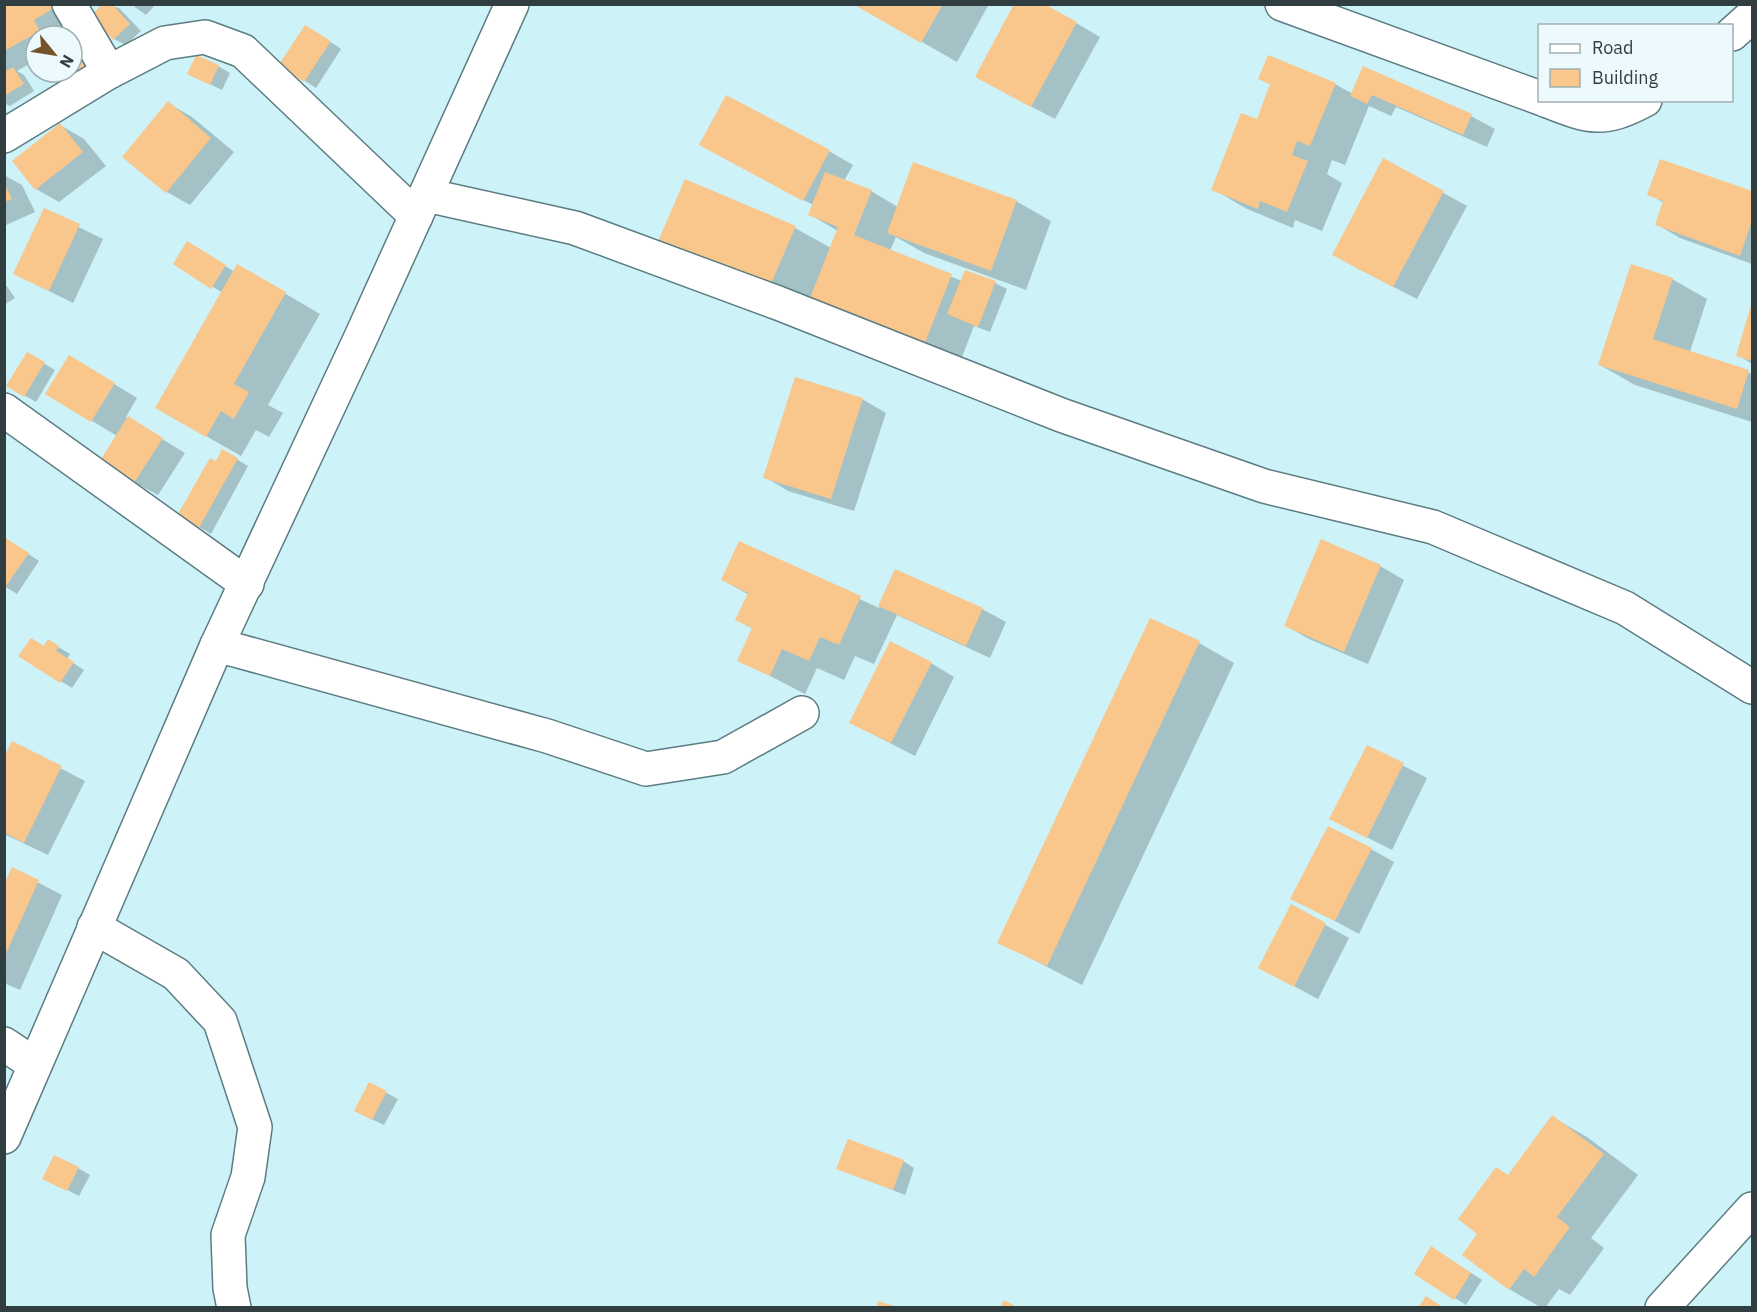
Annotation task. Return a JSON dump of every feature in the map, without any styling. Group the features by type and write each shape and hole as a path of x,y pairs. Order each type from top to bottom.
{"street":[{"path":"69,4 109,72"},
{"path":"4,1137 217,645 512,4"},
{"path":"1282,4 1538,98"},
{"path":"1733,32 1752,16"},
{"path":"4,136 109,72 165,43 205,37 243,51 421,205 574,228 778,303 1072,419 1264,486 1433,527 1625,608 1752,687"},
{"path":"1550,102 1584,115 1618,114 1641,102"},
{"path":"4,410 246,584"},
{"path":"217,645 547,736 646,769 723,757 802,713"},
{"path":"94,927 176,974 219,1021 255,1126 248,1177 228,1235 230,1288 234,1308"},
{"path":"4,1044 34,1064"},
{"path":"1662,1308 1752,1209"}],"building":[{"path":"4,4 52,4 54,8 34,20 36,24 24,24 24,40 4,51"},
{"path":"102,4 112,4 130,24 113,40 91,16"},
{"path":"853,4 943,4 921,43"},
{"path":"1014,4 1044,4 1077,22 1031,107 975,77"},
{"path":"305,25 331,41 304,82 278,66"},
{"path":"84,48 97,71 84,79"},
{"path":"196,55 219,65 210,85 187,74"},
{"path":"1268,55 1336,83 1310,146 1297,141 1292,155 1308,161 1287,212 1260,201 1258,209 1211,190 1241,113 1257,119 1270,84 1258,79"},
{"path":"1363,66 1472,114 1463,135 1372,95 1367,104 1350,96"},
{"path":"13,67 24,84 4,96 4,72"},
{"path":"726,95 830,150 803,201 699,145"},
{"path":"168,101 211,138 166,193 122,157"},
{"path":"60,123 83,152 35,190 12,161"},
{"path":"1383,158 1444,191 1393,287 1332,255"},
{"path":"1660,159 1752,191 1752,221 1740,256 1655,225 1663,201 1647,195"},
{"path":"913,162 1017,200 991,271 887,233"},
{"path":"825,172 872,190 854,235 952,274 925,343 810,298 838,227 808,215"},
{"path":"685,179 796,226 767,293 656,246"},
{"path":"4,183 12,199 4,202"},
{"path":"44,208 80,224 49,291 13,274"},
{"path":"187,241 226,265 211,289 173,264"},
{"path":"237,264 286,292 234,384 249,392 234,419 221,411 206,437 155,408"},
{"path":"1631,264 1673,278 1653,339 1749,370 1737,409 1598,365"},
{"path":"965,270 996,281 978,327 947,314"},
{"path":"1752,302 1752,361 1736,356"},
{"path":"27,352 45,362 24,397 6,386"},
{"path":"69,355 115,383 91,422 45,394"},
{"path":"795,377 863,398 831,499 763,478"},
{"path":"128,416 163,438 134,483 100,461"},
{"path":"222,449 238,458 199,528 177,516 210,458 216,461"},
{"path":"4,537 29,553 4,589"},
{"path":"1321,539 1381,565 1344,652 1284,626"},
{"path":"739,541 861,596 839,645 820,637 809,661 782,649 770,676 737,661 752,628 735,620 748,593 721,580"},
{"path":"895,569 983,608 966,646 878,606"},
{"path":"1150,618 1200,641 1047,966 997,943"},
{"path":"31,638 44,646 48,639 59,646 56,651 74,662 60,683 18,656"},
{"path":"890,641 932,662 891,743 849,723"},
{"path":"12,741 62,766 24,843 5,833 5,755"},
{"path":"1367,745 1404,763 1367,838 1329,819"},
{"path":"1328,826 1372,848 1335,921 1290,899"},
{"path":"12,867 39,880 4,958 4,884"},
{"path":"1291,904 1326,923 1294,987 1258,968"},
{"path":"369,1082 387,1091 372,1120 354,1111"},
{"path":"1552,1115 1604,1154 1557,1217 1570,1227 1534,1277 1524,1269 1509,1290 1462,1255 1477,1234 1458,1219 1496,1167 1508,1175"},
{"path":"848,1139 904,1160 893,1190 836,1169"},
{"path":"54,1155 79,1167 67,1191 42,1179"},
{"path":"1431,1246 1471,1273 1454,1300 1414,1274"},
{"path":"1426,1296 1444,1308 1418,1308"},
{"path":"1004,1300 1019,1308 1000,1308"},
{"path":"878,1301 898,1307 898,1308 876,1308"}]}
